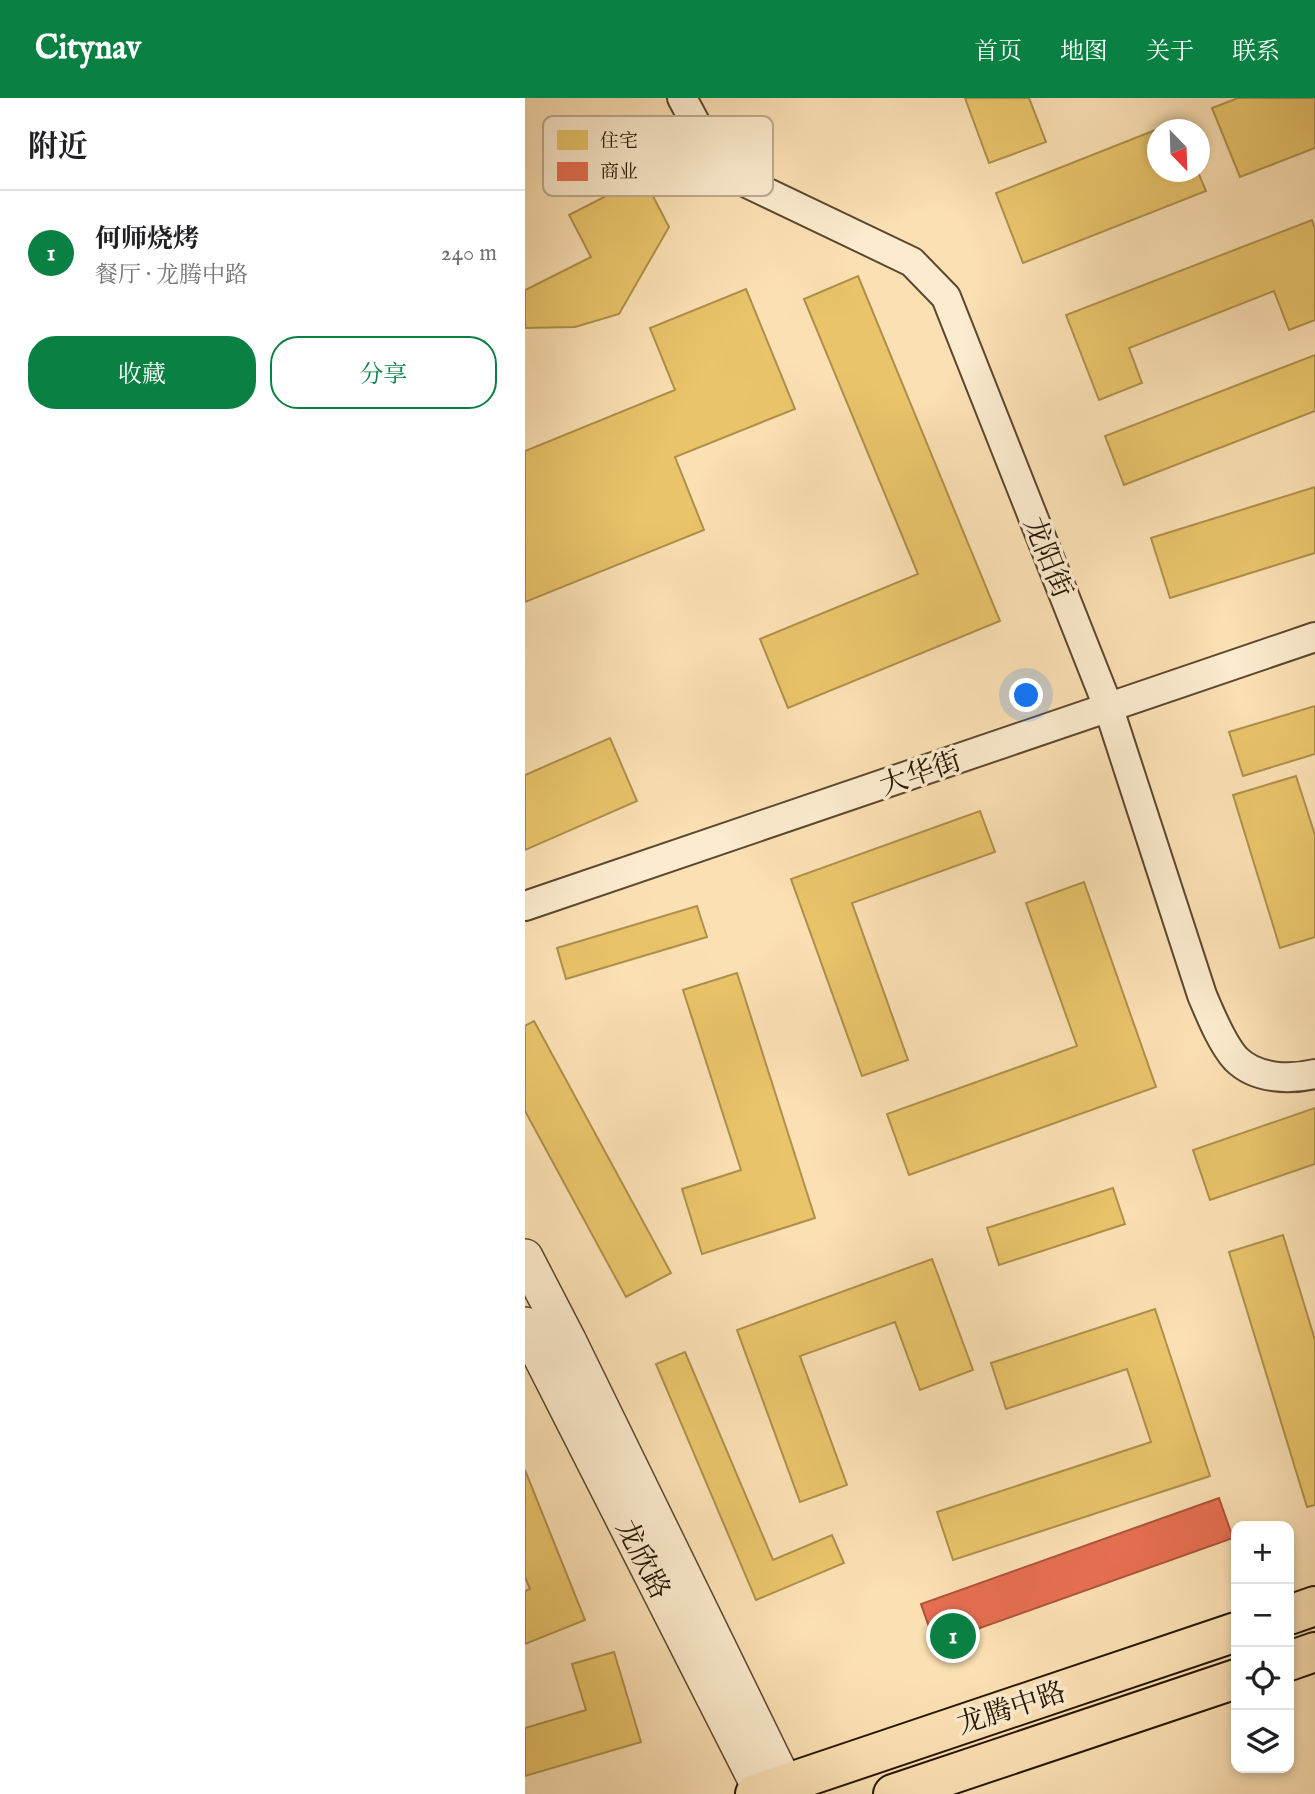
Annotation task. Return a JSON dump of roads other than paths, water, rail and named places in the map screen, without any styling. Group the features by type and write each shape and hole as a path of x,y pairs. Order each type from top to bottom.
{"main road":[{"path":"1294,1613 1315,1606"},
{"name":"龙腾中路","path":"771,1791 1231,1634"},
{"path":"1294,1659 1315,1652"},
{"name":"龙腾中路","path":"893,1794 1231,1681"}],"street":[{"name":"龙阳街","path":"682,98 692,116"},
{"name":"龙阳街","path":"773,195 912,262 946,297 1109,709 1202,995 1218,1030 1236,1059 1263,1075 1294,1079 1315,1074"},
{"name":"大华街","path":"525,906 1315,637"},
{"path":"525,1257 575,1352 771,1791"},
{"name":"龙欣路","path":"525,1325 533,1359 771,1791"}],"place":[{"name":"何师烧烤","path":"953,1636"}]}
